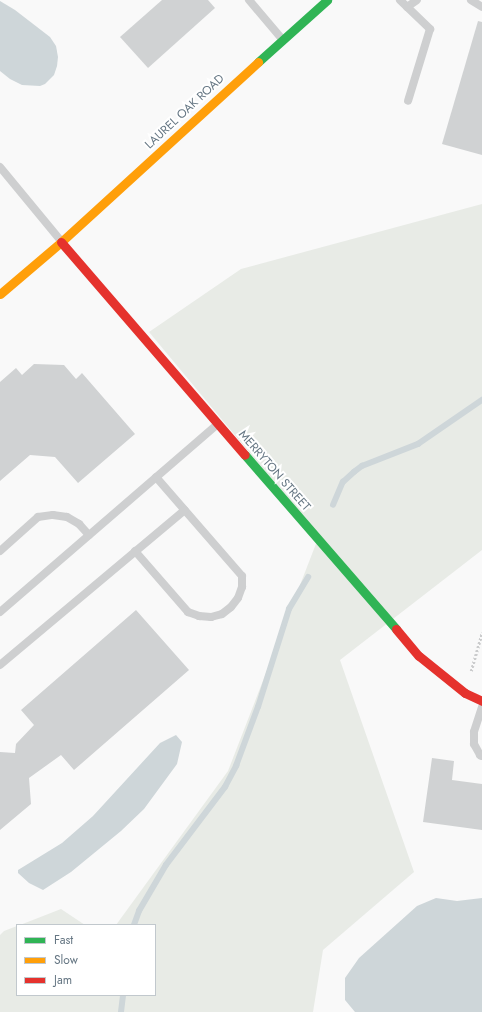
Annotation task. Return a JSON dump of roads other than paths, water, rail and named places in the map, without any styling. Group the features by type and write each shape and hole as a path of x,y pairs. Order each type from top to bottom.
{"street":[{"name":"LAUREL OAK ROAD","path":"0,294 61,242 327,0"},
{"name":"MERRYTON STREET","path":"61,242 419,656 459,688 482,700"}],"lane":[{"path":"250,0 283,40"},
{"path":"400,0 430,29 408,101"},
{"path":"407,7 417,0"},
{"path":"471,0 482,7"},
{"path":"0,167 61,242"},
{"path":"0,612 218,424"},
{"path":"135,551 188,612 199,616 211,617 222,614 231,607 240,592 242,576 156,478"},
{"path":"0,665 185,510"},
{"path":"0,551 38,517 53,515 67,517 79,524 89,535"},
{"path":"482,707 474,732 474,744 482,756"}],"waterway":[{"path":"333,505 343,482 362,466 418,444 482,400"},
{"path":"134,924 139,911 166,865 225,787 236,766 258,707 289,609 308,577"},
{"path":"121,1012 123,996"}]}
